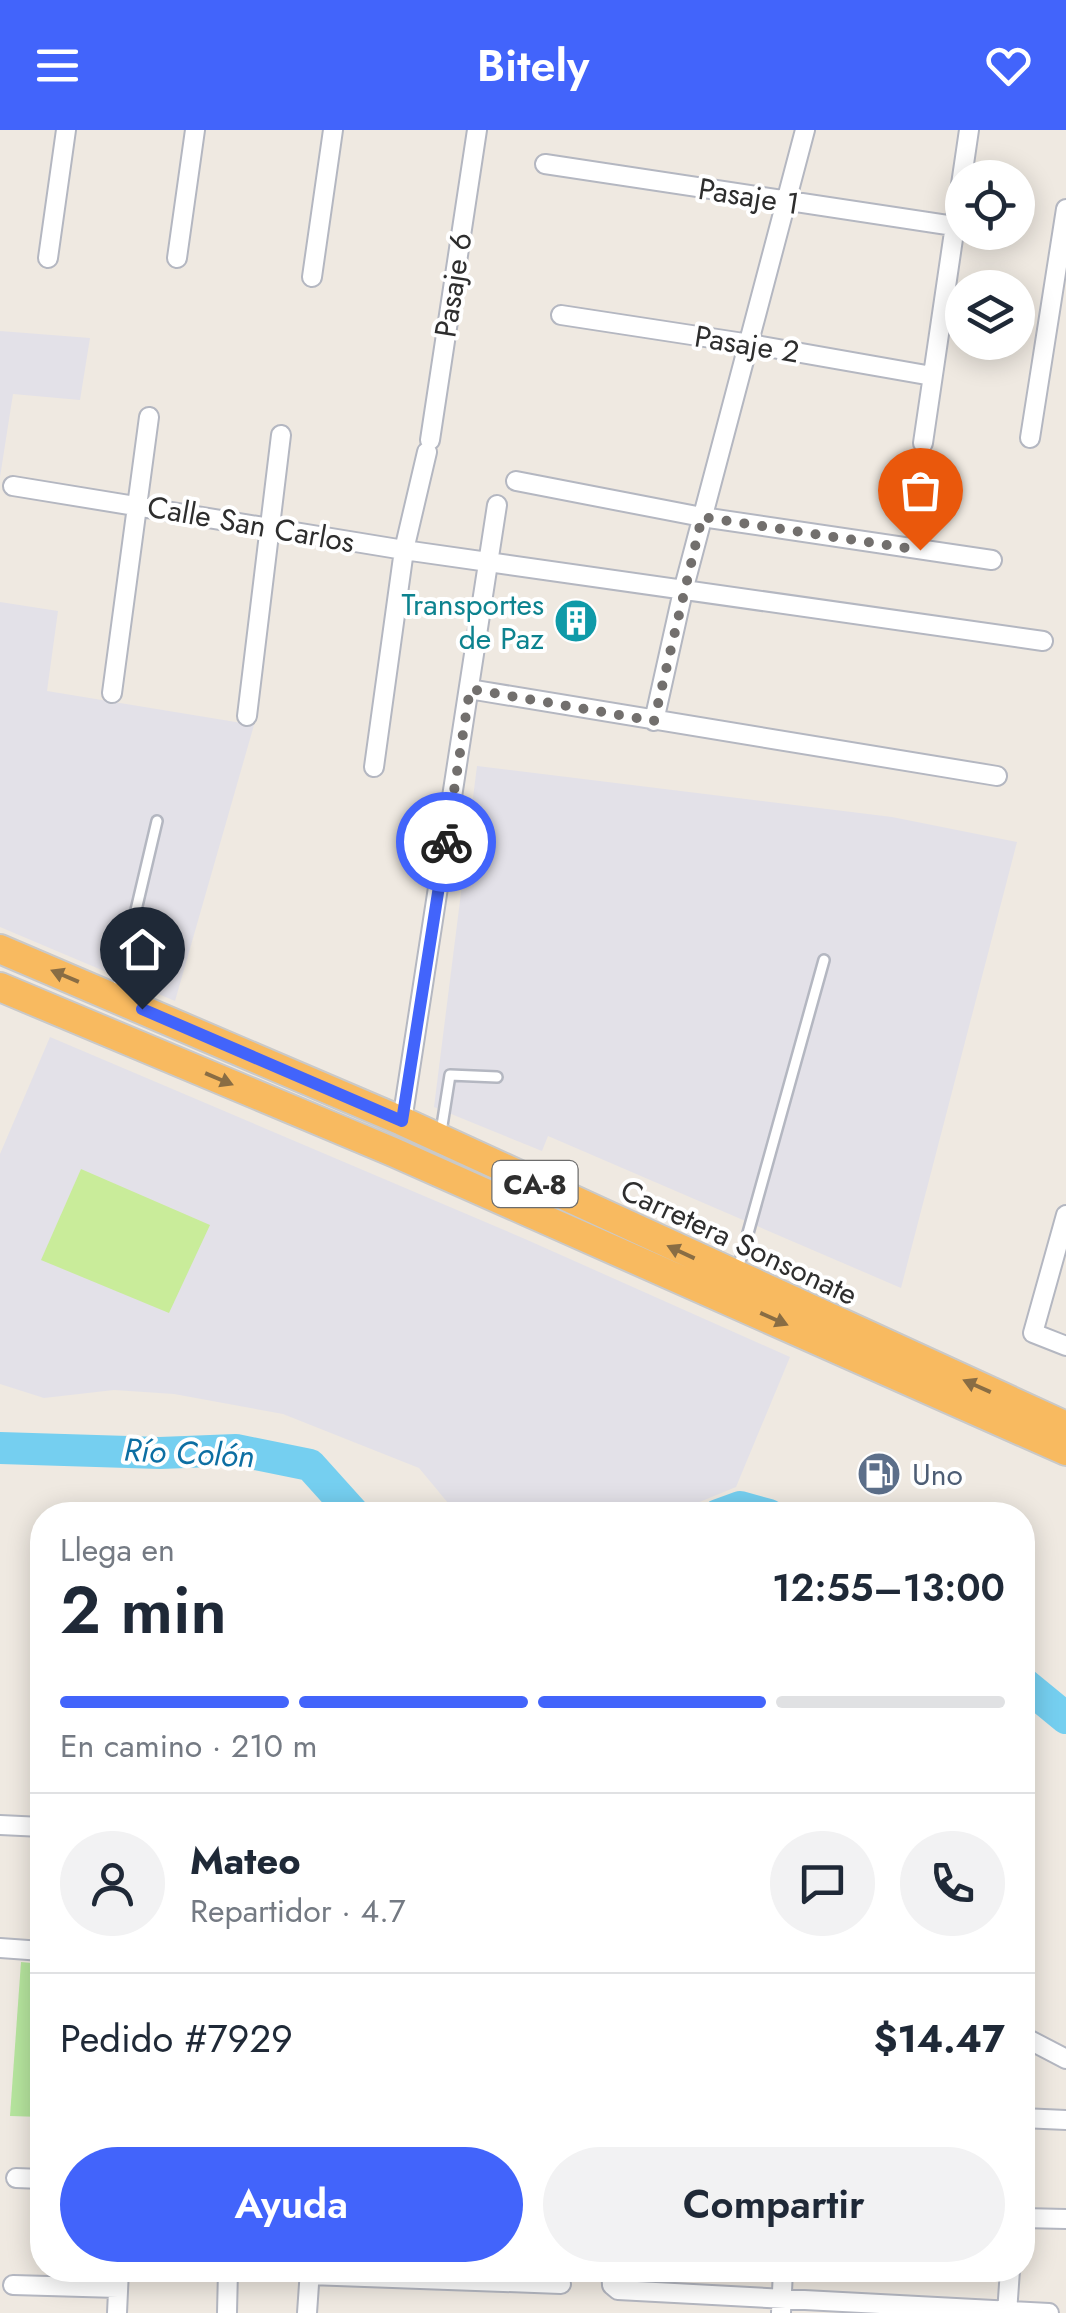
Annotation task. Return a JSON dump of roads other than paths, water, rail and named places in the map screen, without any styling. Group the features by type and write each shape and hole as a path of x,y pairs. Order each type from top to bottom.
{"highway":[{"name":"Carretera Sonsonate","path":"0,949 402,1121 1066,1426"},
{"name":"CA-8","path":"0,987 393,1152 1066,1450"}],"street":[{"path":"48,258 66,130"},
{"path":"176,258 195,130"},
{"path":"312,276 334,130"},
{"name":"Pasaje 6","path":"374,767 404,550 428,446 478,130"},
{"path":"654,721 682,591 806,130"},
{"path":"964,160 968,130"},
{"name":"Pasaje 1","path":"545,164 945,225"},
{"path":"1030,438 1066,209"},
{"path":"923,443 950,250"},
{"name":"Pasaje 2","path":"561,315 932,376"},
{"path":"112,692 149,417"},
{"path":"246,716 281,435"},
{"path":"516,481 702,517 992,560"},
{"name":"Calle San Carlos","path":"13,486 404,550 1043,641"},
{"path":"402,1121 497,505"},
{"path":"470,689 997,776"},
{"path":"1066,1215 1058,1275 1033,1333 1066,1346"},
{"path":"1022,1407 1066,1407"},
{"path":"0,1825 30,1826"},
{"path":"0,1948 30,1950"},
{"path":"1035,2043 1066,2060"},
{"path":"1035,2119 1066,2120"},
{"path":"16,2178 30,2178"},
{"path":"1035,2219 1066,2220"},
{"path":"13,2285 66,2282"},
{"path":"117,2313 119,2282"},
{"path":"226,2313 227,2282"},
{"path":"308,2313 310,2282"},
{"path":"515,2282 561,2284"},
{"path":"613,2282 618,2290 781,2306 1049,2313"},
{"path":"1007,2312 1009,2282"}],"lane":[{"path":"116,998 157,821"},
{"path":"736,1277 824,960"},
{"path":"440,1140 450,1075 497,1076"}],"waterway":[{"name":"Río Colón","path":"0,1448 160,1453 236,1450 310,1465 343,1502"},
{"name":"Río Colón","path":"1035,1693 1066,1718"}],"place":[{"name":"Transportes de Paz","path":"576,621"},
{"name":"Uno","path":"879,1474"}]}
